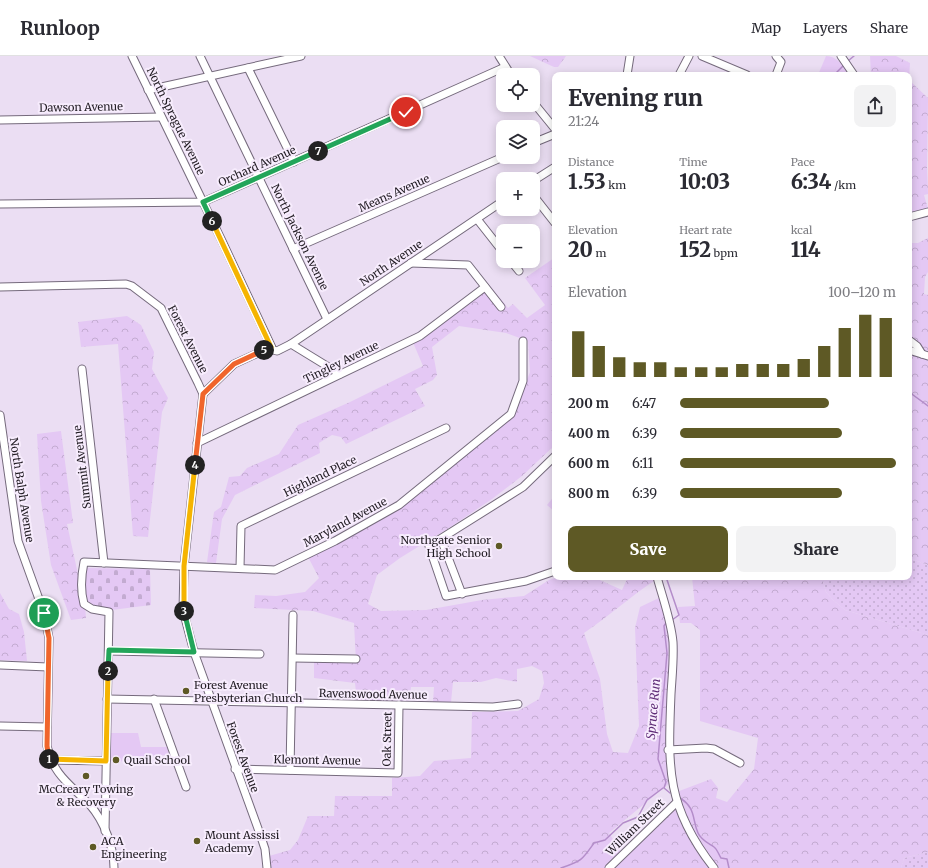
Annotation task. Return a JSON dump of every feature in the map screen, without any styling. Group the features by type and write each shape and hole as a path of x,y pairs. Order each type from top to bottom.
{"street":[{"name":"North Sprague Avenue","path":"132,56 271,347"},
{"name":"North Jackson Avenue","path":"200,56 327,319"},
{"path":"148,90 301,56"},
{"path":"499,56 505,67"},
{"path":"627,72 630,56"},
{"path":"681,72 689,56"},
{"path":"702,56 740,72"},
{"path":"776,56 781,62 777,72"},
{"path":"842,57 852,72"},
{"name":"Orchard Avenue","path":"0,204 203,202 505,67"},
{"path":"248,68 294,162"},
{"path":"540,111 552,125"},
{"name":"Dawson Avenue","path":"0,120 161,117"},
{"path":"540,140 552,135"},
{"name":"Means Avenue","path":"293,249 496,160"},
{"path":"540,176 552,168"},
{"path":"540,204 552,219"},
{"name":"North Avenue","path":"271,347 274,351 277,351 291,344 496,206"},
{"path":"912,216 928,212"},
{"path":"477,219 496,243"},
{"path":"410,263 468,265 501,307"},
{"path":"516,268 519,271"},
{"name":"Forest Avenue","path":"0,287 126,284 132,286 161,308 203,394 184,566 183,610 194,652 235,769 260,834 264,848 266,868"},
{"name":"Tingley Avenue","path":"197,443 420,336 485,287"},
{"name":"Maryland Avenue","path":"109,650 109,612 92,609 84,604 81,577 84,562 275,570 335,541 399,505 511,414 523,381 523,341"},
{"path":"912,342 925,355"},
{"path":"291,344 340,374"},
{"path":"203,394 234,364 271,347"},
{"path":"912,351 925,355"},
{"name":"Summit Avenue","path":"82,369 104,563"},
{"name":"North Balph Avenue","path":"0,415 18,541 44,613 49,638 47,746 50,760 66,784 90,805 106,831"},
{"name":"Highland Place","path":"240,568 241,526 446,428"},
{"path":"552,459 523,487 429,546 446,596 526,581 552,572"},
{"path":"441,539 462,594"},
{"path":"658,580 670,622 673,643 668,750 671,782 677,802 692,836 714,868"},
{"path":"290,770 293,615"},
{"path":"114,868 114,858 106,831 109,650 260,654"},
{"path":"293,658 356,659"},
{"path":"0,665 48,667"},
{"name":"Ravenswood Avenue","path":"107,699 493,707 518,704"},
{"path":"154,699 186,787"},
{"name":"Oak Street","path":"398,773 399,705"},
{"path":"0,726 47,727"},
{"path":"668,750 714,749 740,763"},
{"path":"50,760 106,761"},
{"name":"Klemont Avenue","path":"235,769 398,773"},
{"name":"William Street","path":"609,868 677,802"}],"green space":[{"path":"530,56 566,56 558,67 554,67"},
{"path":"826,56 830,56 837,60 847,72 819,72"},
{"path":"870,56 896,56 910,63 909,72 871,72"},
{"path":"912,83 928,98 928,194 924,195 928,209 912,214"},
{"path":"928,238 928,272 925,277 924,294 928,295 928,351 912,347 912,243 918,243"},
{"path":"552,259 552,448 522,476 492,499 400,558 377,575 368,604 381,611 426,610 482,600 524,596 552,579 600,580 622,590 627,580 656,580 584,633 600,679 607,734 613,752 628,753 639,726 635,628 640,607 663,596 670,622 671,782 609,833 622,854 677,802 674,793 711,779 718,788 716,798 727,802 754,769 758,738 700,721 700,630 691,623 680,623 678,607 695,606 692,580 823,580 826,592 845,610 928,635 928,852 904,858 901,868 267,868 269,856 290,850 298,840 308,816 334,816 335,796 392,796 392,778 420,776 434,761 471,758 472,712 518,711 539,699 544,683 542,671 532,666 517,669 517,682 496,678 481,682 453,682 451,702 433,702 434,687 411,687 409,702 357,702 355,683 314,678 314,662 356,662 354,623 313,611 254,608 255,595 276,596 305,592 319,578 307,555 399,505 514,413 530,372 528,341 506,333 459,326 432,347 437,375 433,380 415,389 425,406 346,444 341,437 332,435 319,443 320,453 235,495 222,519 216,563 207,562 214,512 221,507 229,477 240,476 247,468 279,454 298,425 350,402 423,366 412,340 485,287 490,286 508,308 513,304 527,318 545,305 525,278"},
{"path":"127,316 141,325 154,352 152,369 168,398 162,412 148,537 133,536 118,344 81,347 78,322"},
{"path":"912,351 928,356 928,565 912,559"},
{"path":"61,431 73,523 67,524 85,606 86,618 71,620 51,565 41,501 37,434"},
{"path":"552,499 552,509 547,505"},
{"path":"912,559 928,565 928,635 845,610 826,592 823,580 912,580"},
{"path":"86,568 150,569 151,605 104,611 91,604 84,597 82,586"},
{"path":"0,593 9,609 19,614 24,632 27,661 0,660"},
{"path":"110,733 138,733 141,747 167,747 169,755 144,756 143,762 109,761"},
{"path":"928,852 928,868 901,868 904,858"}],"waterway":[{"name":"Spruce Run","path":"848,61 854,56"},
{"name":"Spruce Run","path":"837,72 844,65"},
{"path":"912,394 928,406"},
{"name":"Spruce Run","path":"667,580 679,615 672,620"},
{"name":"Spruce Run","path":"666,623 664,626 667,653 658,759 666,782 664,788 670,793"},
{"path":"561,868 578,861 584,857 594,843 605,840 623,823 638,817 647,800 663,788"},
{"name":"Spruce Run","path":"680,798 689,806 701,838 715,848 721,858 727,859 729,868"}],"place":[{"name":"Northgate Senior High School","path":"499,546"},
{"name":"Forest Avenue Presbyterian Church","path":"186,691"},
{"name":"Quail School","path":"116,760"},
{"name":"McCreary Towing & Recovery","path":"86,776"},
{"name":"Mount Assissi Academy","path":"197,841"},
{"name":"ACA Engineering","path":"93,847"}],"route":[{"path":"44,613 49,638 47,746 50,760 106,761 109,650 194,652 183,610 184,566 203,394 234,364 271,347 203,202 406,112"}]}
